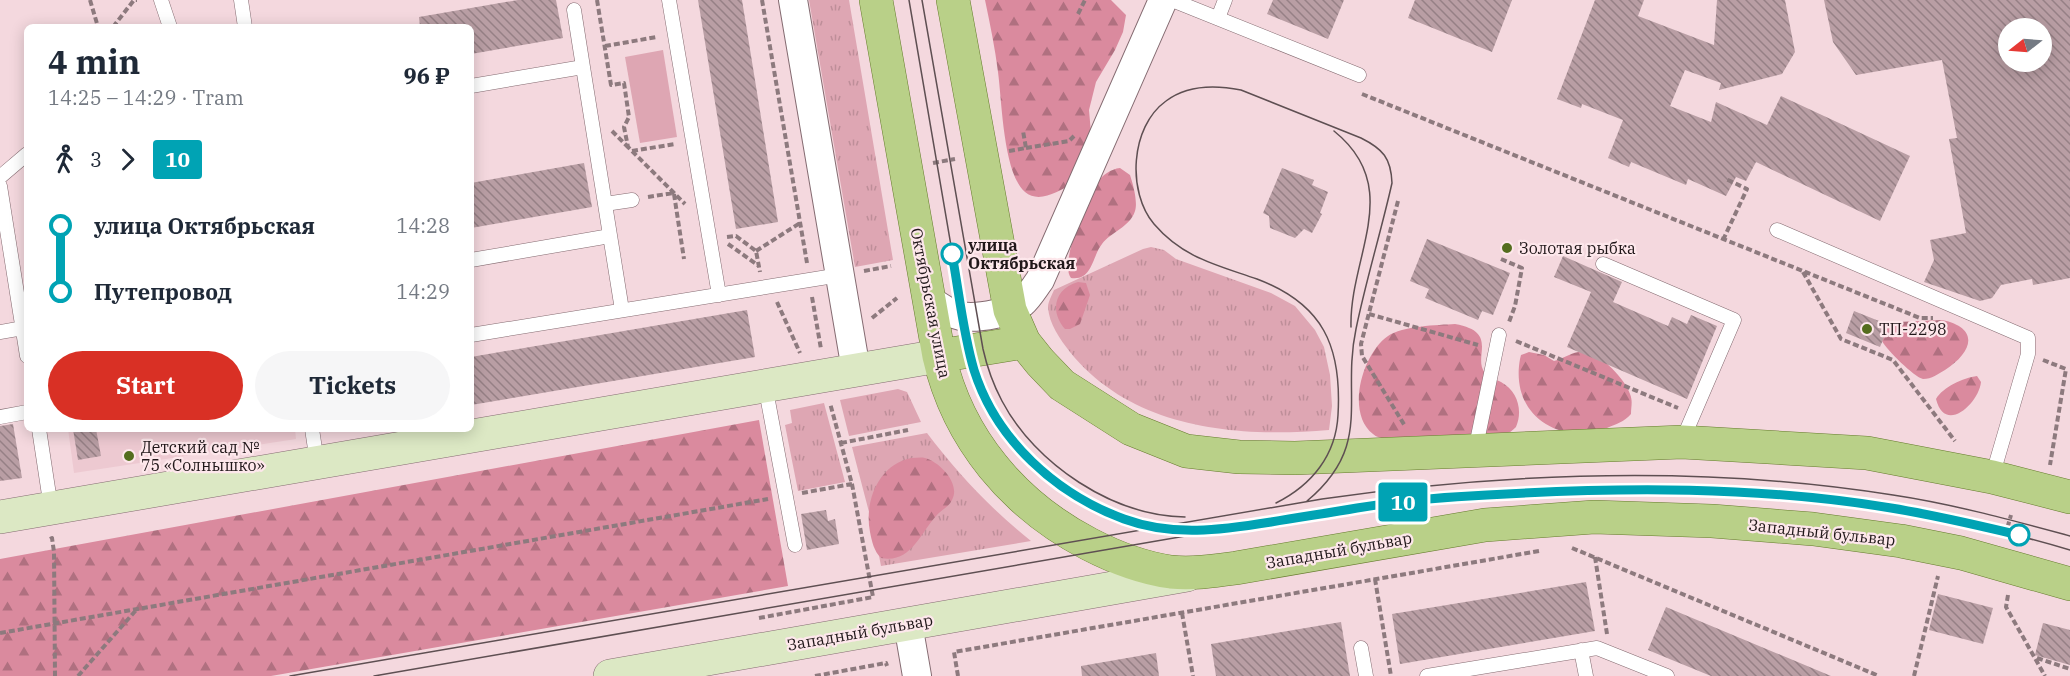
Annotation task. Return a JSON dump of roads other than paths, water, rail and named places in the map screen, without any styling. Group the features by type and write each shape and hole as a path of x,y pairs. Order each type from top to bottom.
{"main road":[{"name":"Октябрьская улица","path":"876,0 939,356 952,399 967,431 1007,484 1055,524 1102,551 1150,567 1172,572 1198,573"},
{"path":"953,0 1010,310 1024,342 1062,385 1131,429 1186,451 1239,457 1295,458 1475,451 1688,428 1868,453 1992,477 2070,497"},
{"path":"939,356 1024,342"},
{"name":"Западный бульвар","path":"1198,573 1485,525 1594,517 1712,521 1813,529 1890,539 1961,553 2070,584"}],"street":[{"path":"793,0 856,370"},
{"path":"929,299 943,311 963,318 1010,310 1023,302 1040,280 1164,0"},
{"path":"991,347 1010,310"},
{"path":"0,517 939,356"},
{"name":"Западный бульвар","path":"610,676 1198,573"},
{"path":"908,624 917,676"}],"lane":[{"path":"161,0 169,24"},
{"path":"240,24 241,0"},
{"path":"669,0 719,295"},
{"path":"1143,47 1147,0"},
{"path":"1173,0 1359,75"},
{"path":"1218,18 1225,0"},
{"path":"574,10 622,310"},
{"path":"474,85 583,67"},
{"path":"0,177 24,158"},
{"path":"0,186 24,331"},
{"path":"605,204 632,200"},
{"path":"1777,230 2028,338 2028,354 1992,477"},
{"path":"474,259 610,236"},
{"path":"1603,264 1734,320 1688,428"},
{"path":"474,335 840,275"},
{"path":"0,332 24,337"},
{"path":"1475,451 1501,336"},
{"path":"765,385 795,545"},
{"path":"0,417 24,413"},
{"path":"39,432 43,509"},
{"path":"312,432 317,462"},
{"path":"1361,648 1366,676"},
{"path":"1427,676 1597,648 1667,676"},
{"path":"1581,650 1586,676"}],"tram line":[{"path":"909,0 969,351 980,384 995,414 1013,440 1035,463 1060,483 1087,500 1149,527"},
{"path":"922,0 983,349 1002,401 1016,424 1034,446 1079,482 1131,507 1158,514 1185,517"},
{"path":"1276,503 1289,496 1311,478 1327,456 1333,443 1338,415 1338,390 1332,348 1324,330 1313,315 1298,301 1280,289 1189,253 1165,236 1145,211 1136,178 1136,160 1145,127 1154,112 1166,101 1192,89 1222,87 1241,90 1361,138 1380,150 1390,167 1392,183 1364,292 1352,354 1351,420 1348,440 1341,460 1328,480 1307,501"},
{"path":"1334,131 1355,153 1366,176 1370,199 1368,224 1357,274 1351,327"},
{"name":"10","path":"952,254 974,370 992,411 1006,433 1024,454 1069,491 1097,507 1152,528 1177,531 1228,529 1377,505 1446,497 1554,491 1659,490 1826,499 1892,508 2019,535"},
{"path":"290,676 1322,499 1464,483 1535,478 1679,476 1822,485 1938,503 2070,536"},
{"path":"374,676 1255,524 1476,494 1638,490 1822,499 1938,517 2070,550"}],"place":[{"name":"Золотая рыбка","path":"1507,248"},
{"name":"улица Октябрьская","path":"952,254"},
{"name":"ТП-2298","path":"1867,329"},
{"name":"Детский сад № 75 «Солнышко»","path":"129,456"}]}
